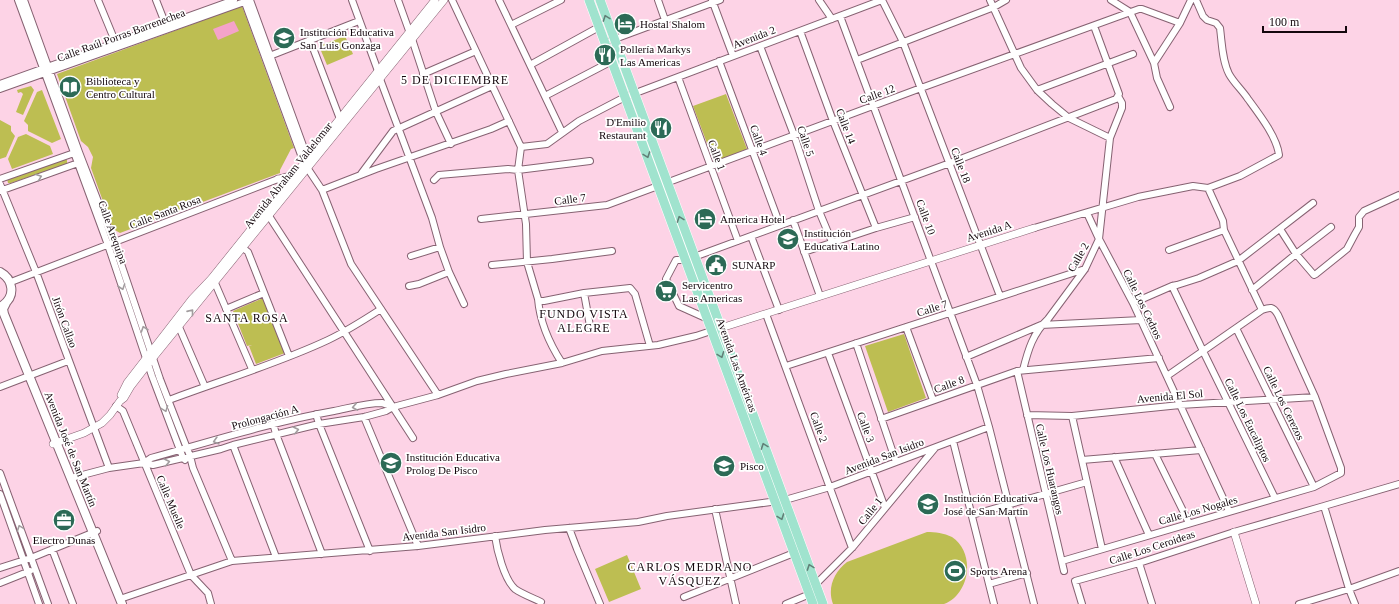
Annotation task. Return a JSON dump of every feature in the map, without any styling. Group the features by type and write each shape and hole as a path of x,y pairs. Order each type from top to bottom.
{"main road":[{"name":"Avenida Las Américas","path":"589,0 625,96 662,184 690,258 721,328 780,501 794,553 813,604"},
{"name":"Avenida Las Américas","path":"600,0 634,93 662,184"},
{"name":"Avenida Las Américas","path":"690,258 712,331 823,604"},
{"path":"0,272 4,274 11,282"},
{"name":"Avenida José de San Martín","path":"11,282 12,293 3,304 4,314 54,443 93,533"},
{"name":"Avenida José de San Martín","path":"0,314 28,376"},
{"name":"Avenida José de San Martín","path":"54,443 71,478 120,602"}],"street":[{"name":"Calle Arequipa","path":"18,0 46,70 111,244 183,458 194,468"},
{"name":"Calle Arequipa","path":"24,0 46,70"},
{"path":"98,0 116,46"},
{"path":"156,0 166,27"},
{"name":"Calle Raúl Porras Barrenechea","path":"0,84 116,46 234,0"},
{"name":"Calle Raúl Porras Barrenechea","path":"166,27 247,0"},
{"path":"247,0 307,165 322,190 351,264 438,395"},
{"path":"352,0 432,218 449,272 464,304"},
{"path":"398,0 436,112 451,144"},
{"name":"Avenida Abraham Valdelomar","path":"342,121 380,79 436,0"},
{"name":"Avenida Abraham Valdelomar","path":"150,358 179,327 213,281 342,121 378,71 444,0"},
{"path":"452,0 521,147 518,170 525,215 527,262 538,299 539,313 544,330 551,346 562,363"},
{"path":"499,0 562,132"},
{"path":"511,25 561,0"},
{"path":"658,0 665,20"},
{"path":"605,43 712,1 720,0"},
{"path":"819,0 832,18"},
{"name":"Avenida 2","path":"521,147 546,144 578,121 625,96 882,0"},
{"name":"Calle 18","path":"882,0 903,42 1000,296"},
{"path":"990,0 1024,74 1037,90 1069,118 1110,138"},
{"path":"857,60 994,7 1006,0"},
{"path":"1111,0 1130,12 1154,63 1157,78 1170,107"},
{"path":"1154,63 1180,24 1191,0"},
{"name":"Avenida A","path":"650,346 696,336 1034,228 1138,197 1193,186 1208,188 1240,176 1278,157 1279,154 1268,128 1248,98 1232,78 1226,66 1220,28 1216,23 1207,20 1203,16 1196,0"},
{"path":"712,1 733,56"},
{"path":"1130,12 1142,9 1180,24"},
{"name":"Calle 12","path":"662,184 1130,12"},
{"name":"Calle 10","path":"840,16 977,385 1034,604"},
{"path":"268,56 359,21"},
{"path":"1094,26 1108,63 1118,96 1122,103 1122,108 1110,138 1099,239"},
{"path":"530,64 599,27"},
{"name":"Calle 14","path":"800,30 833,121 876,228"},
{"path":"310,40 342,121"},
{"name":"Calle 5","path":"760,46 794,135 819,210 832,242"},
{"path":"423,74 476,51"},
{"path":"1037,90 1133,54"},
{"path":"545,96 612,61"},
{"name":"Calle 4","path":"719,61 780,225"},
{"name":"Calle Raúl Porras Barrenechea","path":"0,89 46,70"},
{"name":"Calle 1","path":"678,77 738,241"},
{"path":"360,175 393,131 492,86"},
{"path":"708,319 679,306 666,280 666,277 676,260 690,258 950,163 988,147 1069,118 1114,100 1118,96"},
{"path":"322,190 410,157 451,144 509,121"},
{"path":"0,179 76,152"},
{"path":"434,180 439,175 508,169 518,170 590,161"},
{"path":"1,188 80,162"},
{"name":"Avenida Abraham Valdelomar","path":"150,358 192,299 213,281 243,248 284,188 295,174 307,165"},
{"name":"Calle Santa Rosa","path":"11,282 278,179 295,174"},
{"path":"278,179 283,181 284,188"},
{"name":"Calle 7","path":"481,220 607,205 662,184"},
{"name":"Jirón Callao","path":"1,188 36,272 109,468"},
{"path":"1208,188 1223,221 1224,230 1262,310"},
{"path":"1280,229 1296,254 1314,275 1347,249 1359,227 1359,217 1364,211 1399,194"},
{"path":"1133,303 1172,286 1199,278 1238,261 1313,204"},
{"path":"267,213 413,438"},
{"name":"Calle 2","path":"1020,370 1030,345 1041,325 1048,319 1085,269 1099,239 1087,213"},
{"path":"804,252 876,228 915,217"},
{"path":"793,220 820,296"},
{"path":"1252,290 1331,227"},
{"path":"1169,250 1224,230"},
{"path":"751,236 779,310"},
{"name":"Calle Los Cedros","path":"1099,239 1133,303 1229,512"},
{"path":"411,256 440,247"},
{"path":"243,248 248,252 289,356"},
{"path":"492,265 612,251"},
{"name":"Calle 7","path":"786,366 1085,269"},
{"path":"408,286 419,284 449,272"},
{"path":"213,281 252,369"},
{"name":"Calle Los Eucaliptos","path":"1172,286 1275,498"},
{"path":"538,299 540,302 584,293 626,287 630,288 634,290 650,346"},
{"path":"226,309 264,293"},
{"path":"584,293 590,326"},
{"path":"1167,376 1262,310 1270,307 1275,310 1315,397"},
{"path":"169,400 289,356 344,332 381,309"},
{"name":"Calle 2","path":"766,314 852,548"},
{"path":"966,357 1041,325 1141,320"},
{"path":"179,327 205,386"},
{"path":"906,327 933,400"},
{"name":"Calle Los Cerezos","path":"1236,328 1314,487"},
{"path":"856,344 896,462"},
{"name":"Prolongación A","path":"71,478 109,468 144,463 153,465 319,424 364,417 477,382 506,374 562,363 602,351 650,346"},
{"name":"Calle 3","path":"828,353 885,508"},
{"name":"Calle Arequipa","path":"150,358 169,400 194,468"},
{"path":"54,443 94,428 110,415 118,404 126,383 150,358"},
{"name":"Calle 8","path":"881,419 1020,370 1159,358"},
{"path":"0,387 68,361"},
{"name":"Calle Los Huarangos","path":"1020,370 1027,415 1064,571"},
{"name":"Avenida El Sol","path":"1027,415 1072,416 1180,405 1315,397"},
{"name":"Calle Los Nogales","path":"1062,561 1314,487 1338,475 1341,473 1341,468 1315,397"},
{"name":"Prolongación A","path":"144,463 152,458 273,423 383,403 394,407"},
{"name":"Calle Muelle","path":"118,404 123,411 191,575 208,594 211,604"},
{"path":"316,414 370,551"},
{"path":"1072,416 1102,549"},
{"path":"364,417 418,546"},
{"path":"273,423 322,554"},
{"name":"Avenida San Isidro","path":"120,602 232,560 370,551 418,546 495,536 638,522 715,509 780,501 830,487 989,427"},
{"path":"953,440 994,604"},
{"path":"233,445 276,557"},
{"name":"Calle 1","path":"816,584 852,548 936,447"},
{"path":"1082,460 1201,450"},
{"path":"1155,454 1189,523"},
{"path":"1114,458 1148,535"},
{"path":"194,468 232,560"},
{"path":"0,473 48,604"},
{"path":"972,515 1087,482"},
{"name":"Calle Los Ceroideas","path":"1082,604 1075,581 1140,562 1232,532 1399,484"},
{"path":"0,494 40,604"},
{"path":"1324,506 1355,604"},
{"path":"715,509 736,604"},
{"path":"570,528 600,604"},
{"path":"1232,532 1251,604"},
{"path":"1232,532 1256,604"},
{"path":"0,568 31,558 93,533"},
{"path":"495,536 496,544 508,579 515,589 540,602"},
{"path":"52,549 73,604"},
{"path":"684,597 794,553"},
{"path":"1140,562 1152,604"},
{"path":"0,583 35,569"},
{"path":"1299,604 1349,589 1399,571"},
{"path":"989,584 1026,574"},
{"path":"786,604 810,594"}],"shaded area":[{"path":"242,6 294,148 291,149 280,170 280,173 120,233 113,229 91,168 93,157 88,147 81,141 57,74"},
{"path":"234,21 239,31 218,40 213,29"},
{"path":"345,36 353,54 327,65 319,46"},
{"path":"31,86 34,90 23,115 16,112 23,94 21,92 18,93 17,90"},
{"path":"42,90 61,139 52,143 28,131 28,125 24,121 37,92"},
{"path":"726,94 747,149 714,162 693,106"},
{"path":"0,120 11,126 11,131 15,136 6,157 0,159"},
{"path":"26,134 50,146 53,154 12,169 8,159 18,137"},
{"path":"65,159 67,160 67,164 8,183 7,179"},
{"path":"263,298 285,353 256,364 249,346 252,345 247,346 233,311"},
{"path":"904,334 926,398 888,412 865,346"},
{"path":"927,532 940,533 952,537 960,544 965,553 967,573 960,592 953,599 944,604 833,604 831,598 831,586 835,575 847,562"},
{"path":"627,555 641,589 609,602 595,569"}],"place":[{"name":"Hostal Shalom","path":"625,24"},
{"name":"Institución Educativa San Luis Gonzaga","path":"284,38"},
{"name":"Pollería Markys Las Americas","path":"605,55"},
{"name":"Biblioteca y Centro Cultural","path":"70,87"},
{"name":"D'Emilio Restaurant","path":"661,128"},
{"name":"America Hotel","path":"705,219"},
{"name":"Institución Educativa Latino","path":"788,239"},
{"name":"SUNARP","path":"716,265"},
{"name":"Servicentro Las Americas","path":"666,291"},
{"name":"Institución Educativa Prolog De Pisco","path":"391,463"},
{"name":"Pisco","path":"724,466"},
{"name":"Institución Educativa José de San Martín","path":"928,504"},
{"name":"Electro Dunas","path":"64,520"},
{"name":"Sports Arena","path":"955,571"}],"district":[{"name":"5 DE DICIEMBRE","path":"455,80"},
{"name":"SANTA ROSA","path":"247,318"},
{"name":"FUNDO VISTA ALEGRE","path":"584,321"},
{"name":"CARLOS MEDRANO VÁSQUEZ","path":"690,574"}]}
